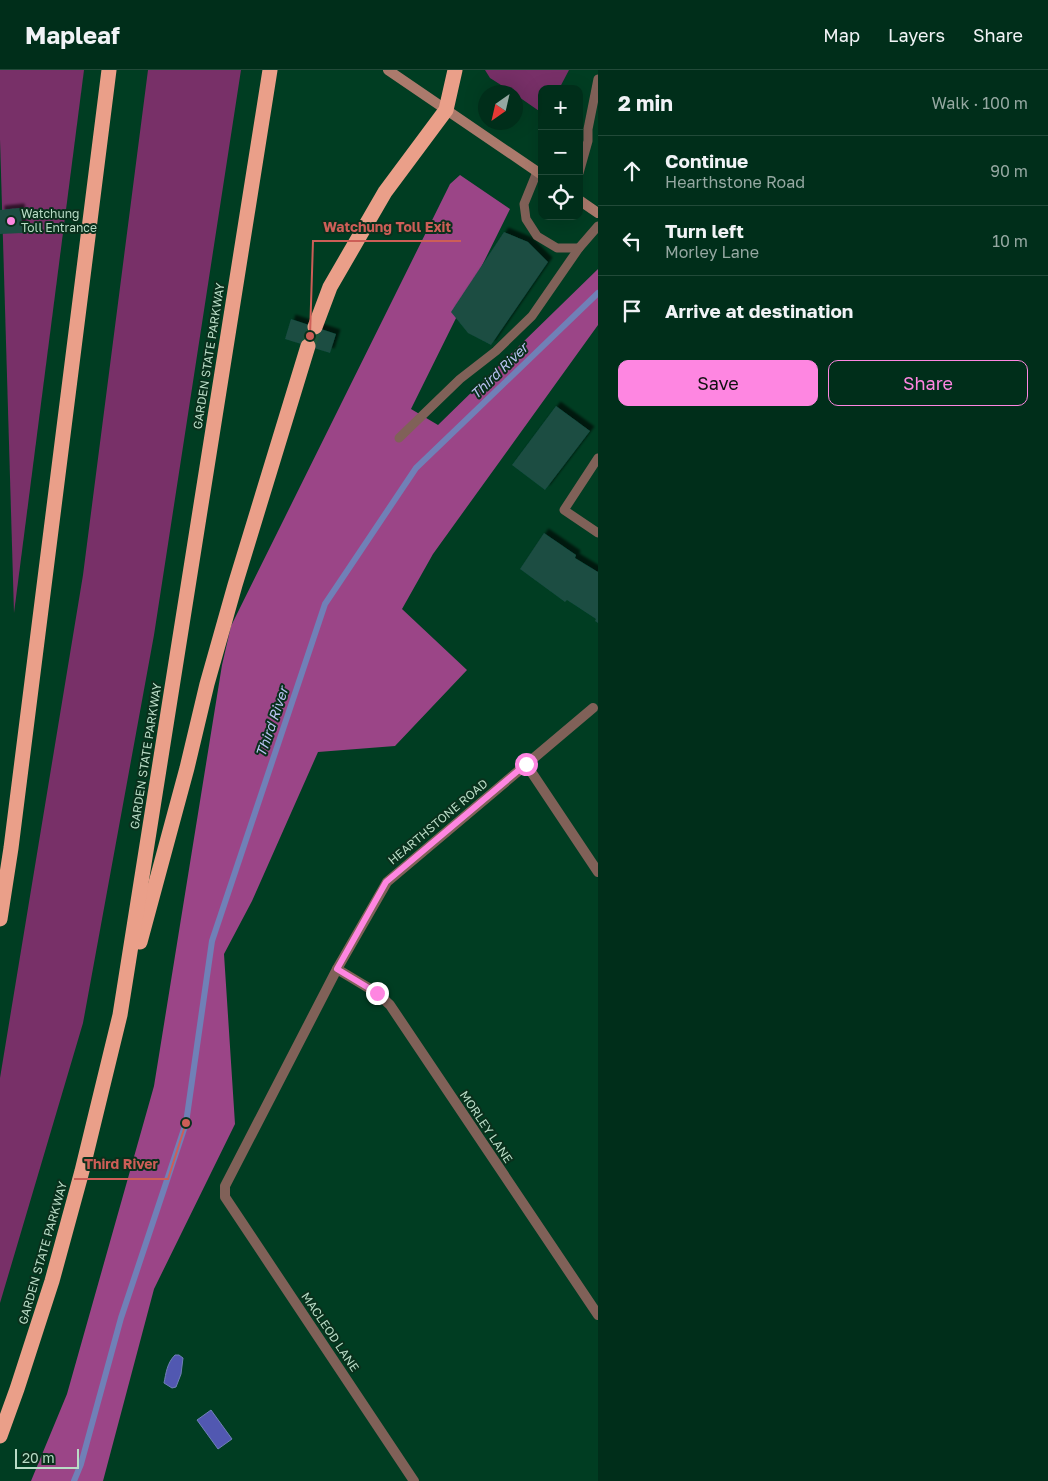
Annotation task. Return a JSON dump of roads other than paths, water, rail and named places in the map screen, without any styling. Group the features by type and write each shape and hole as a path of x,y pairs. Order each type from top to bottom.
{"highway":[{"path":"0,919 11,848 109,70"},
{"name":"GARDEN STATE PARKWAY","path":"0,1436 52,1281 82,1171 120,1015 270,70"},
{"path":"315,327 330,287 385,192 446,110 455,70"},
{"path":"120,1015 185,778 207,684 308,346"}],"main road":[{"path":"388,70 538,173"},
{"path":"583,203 598,213"}],"street":[{"name":"HEARTHSTONE ROAD","path":"225,1197 225,1186 337,969 386,882 594,708"},
{"path":"526,764 598,872"},
{"name":"MORLEY LANE","path":"337,969 377,993 390,1005 598,1315"},
{"name":"MACLEOD LANE","path":"225,1197 414,1481"}],"lane":[{"path":"583,159 588,141 588,130 598,78"},
{"path":"538,175 524,204 526,219 537,236 557,248 579,248"},
{"path":"399,438 460,380 496,351 532,316 579,248 598,226"},
{"path":"598,458 564,510 598,533"}],"waterway":[{"name":"Third River","path":"74,1481 81,1464 121,1318 186,1123 212,941 325,604 416,468 598,293"}],"tunnel":[{"path":"308,346 315,327"}],"place":[{"name":"Watchung Toll Entrance","path":"11,221"},
{"name":"Watchung Toll Exit","path":"310,336"},
{"name":"Third River","path":"186,1123"}]}
